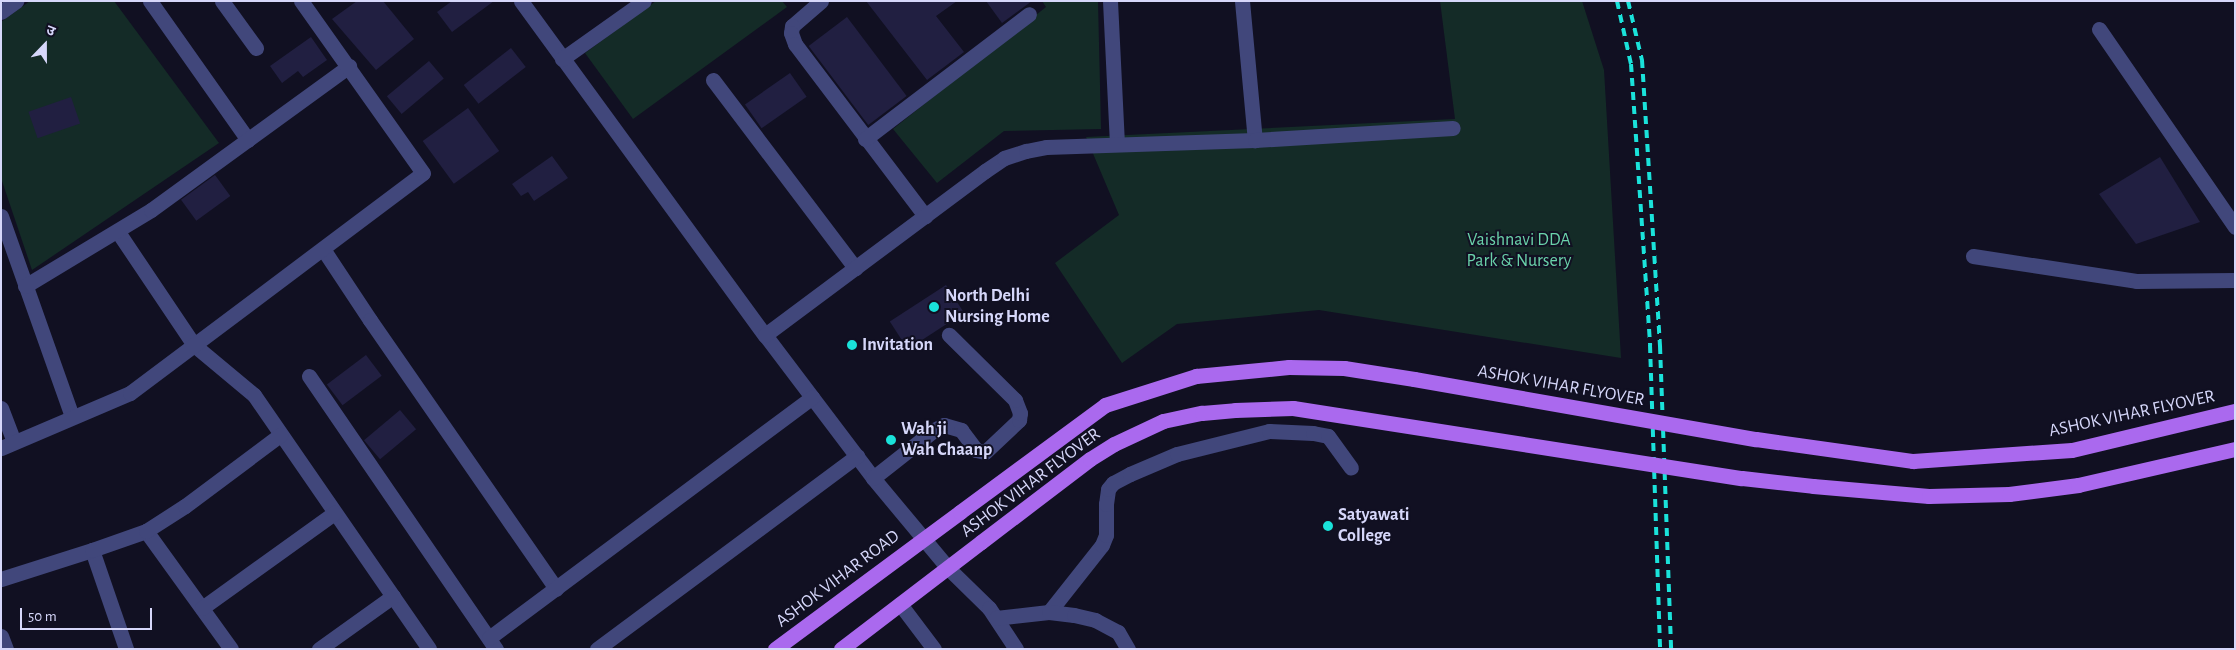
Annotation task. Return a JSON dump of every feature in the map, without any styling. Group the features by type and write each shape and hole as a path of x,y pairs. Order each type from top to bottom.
{"main road":[{"name":"ASHOK VIHAR FLYOVER","path":"923,539 1105,405 1196,376 1289,367 1344,368 1756,439 1913,461 2072,450 2235,411"},
{"name":"ASHOK VIHAR FLYOVER","path":"948,568 1090,459 1114,444 1163,422 1202,413 1293,408 1742,478 1928,496 2009,494 2078,485 2235,449"},
{"name":"ASHOK VIHAR ROAD","path":"775,649 923,539"},
{"path":"841,649 948,568"}],"street":[{"path":"1,12 16,1"},
{"path":"150,1 248,140"},
{"path":"222,1 256,48"},
{"path":"1,408 8,445 130,393 423,173 349,66 301,1"},
{"path":"521,1 765,335 873,478 948,568 983,601 1016,649"},
{"path":"562,58 644,1"},
{"path":"821,1 792,26 791,33 794,44 925,216"},
{"path":"1110,1 1117,144"},
{"path":"1242,1 1255,140"},
{"path":"865,139 1029,14"},
{"path":"2098,29 2235,227"},
{"path":"25,286 118,232 349,66"},
{"path":"713,80 855,268"},
{"path":"765,335 1004,158 1046,147 1255,140 1453,128"},
{"path":"1,216 72,418"},
{"path":"118,232 194,345 254,395 429,649"},
{"path":"323,249 556,589"},
{"path":"1973,256 2136,281 2235,280"},
{"path":"873,478 934,430 944,425 961,430 976,450 985,452 1019,420 1020,413 1015,400 949,335"},
{"path":"309,376 492,643 556,589 812,397"},
{"path":"1049,612 1102,545 1106,535 1108,489 1113,483 1130,474 1177,454 1269,431 1313,433 1328,436 1351,468"},
{"path":"1,578 146,531 192,501 280,435"},
{"path":"597,649 857,456"},
{"path":"202,608 334,513"},
{"path":"146,531 231,649"},
{"path":"92,550 126,649"},
{"path":"319,649 393,596"},
{"path":"900,604 934,649"},
{"path":"996,618 1049,612 1095,620 1118,632 1128,649"},
{"path":"1,636 6,649"}],"green space":[{"path":"30,1 114,1 219,143 32,270 1,178 1,22"},
{"path":"656,1 782,1 787,7 633,119 585,53"},
{"path":"1042,1 1098,1 1101,129 1004,131 937,183 893,129 1046,7"},
{"name":"Vaishnavi DDA Park & Nursery","path":"1440,1 1582,1 1604,70 1621,358 1319,310 1177,324 1122,363 1055,263 1119,215 1086,137 1455,119"}],"building":[{"path":"357,1 383,1 414,39 376,70 332,19"},
{"path":"452,1 494,1 452,32 437,12"},
{"path":"866,1 957,1 936,16 964,52 927,80"},
{"path":"986,1 1032,1 1002,23"},
{"path":"847,17 907,96 868,125 809,46"},
{"path":"311,37 327,60 303,77 298,71 282,83 270,66"},
{"path":"511,48 526,67 478,104 464,85"},
{"path":"429,61 444,79 402,114 387,96"},
{"path":"790,73 807,97 762,128 745,105"},
{"path":"71,97 80,123 38,138 28,112"},
{"path":"468,108 499,151 454,184 423,141"},
{"path":"552,156 568,178 534,201 528,192 521,196 512,184"},
{"path":"2160,157 2200,222 2136,244 2099,194"},
{"path":"215,175 230,196 196,221 181,200"},
{"path":"946,285 964,313 908,349 890,321"},
{"path":"366,355 382,376 343,405 327,384"},
{"path":"400,410 416,429 380,459 364,440"}],"railway":[{"path":"1617,1 1631,64 1650,345 1660,649"},
{"path":"1628,1 1642,60 1660,346 1671,649"}],"place":[{"name":"North Delhi Nursing Home","path":"934,307"},
{"name":"Invitation","path":"852,345"},
{"name":"Wah ji Wah Chaanp","path":"891,440"},
{"name":"Satyawati College","path":"1328,526"}]}
